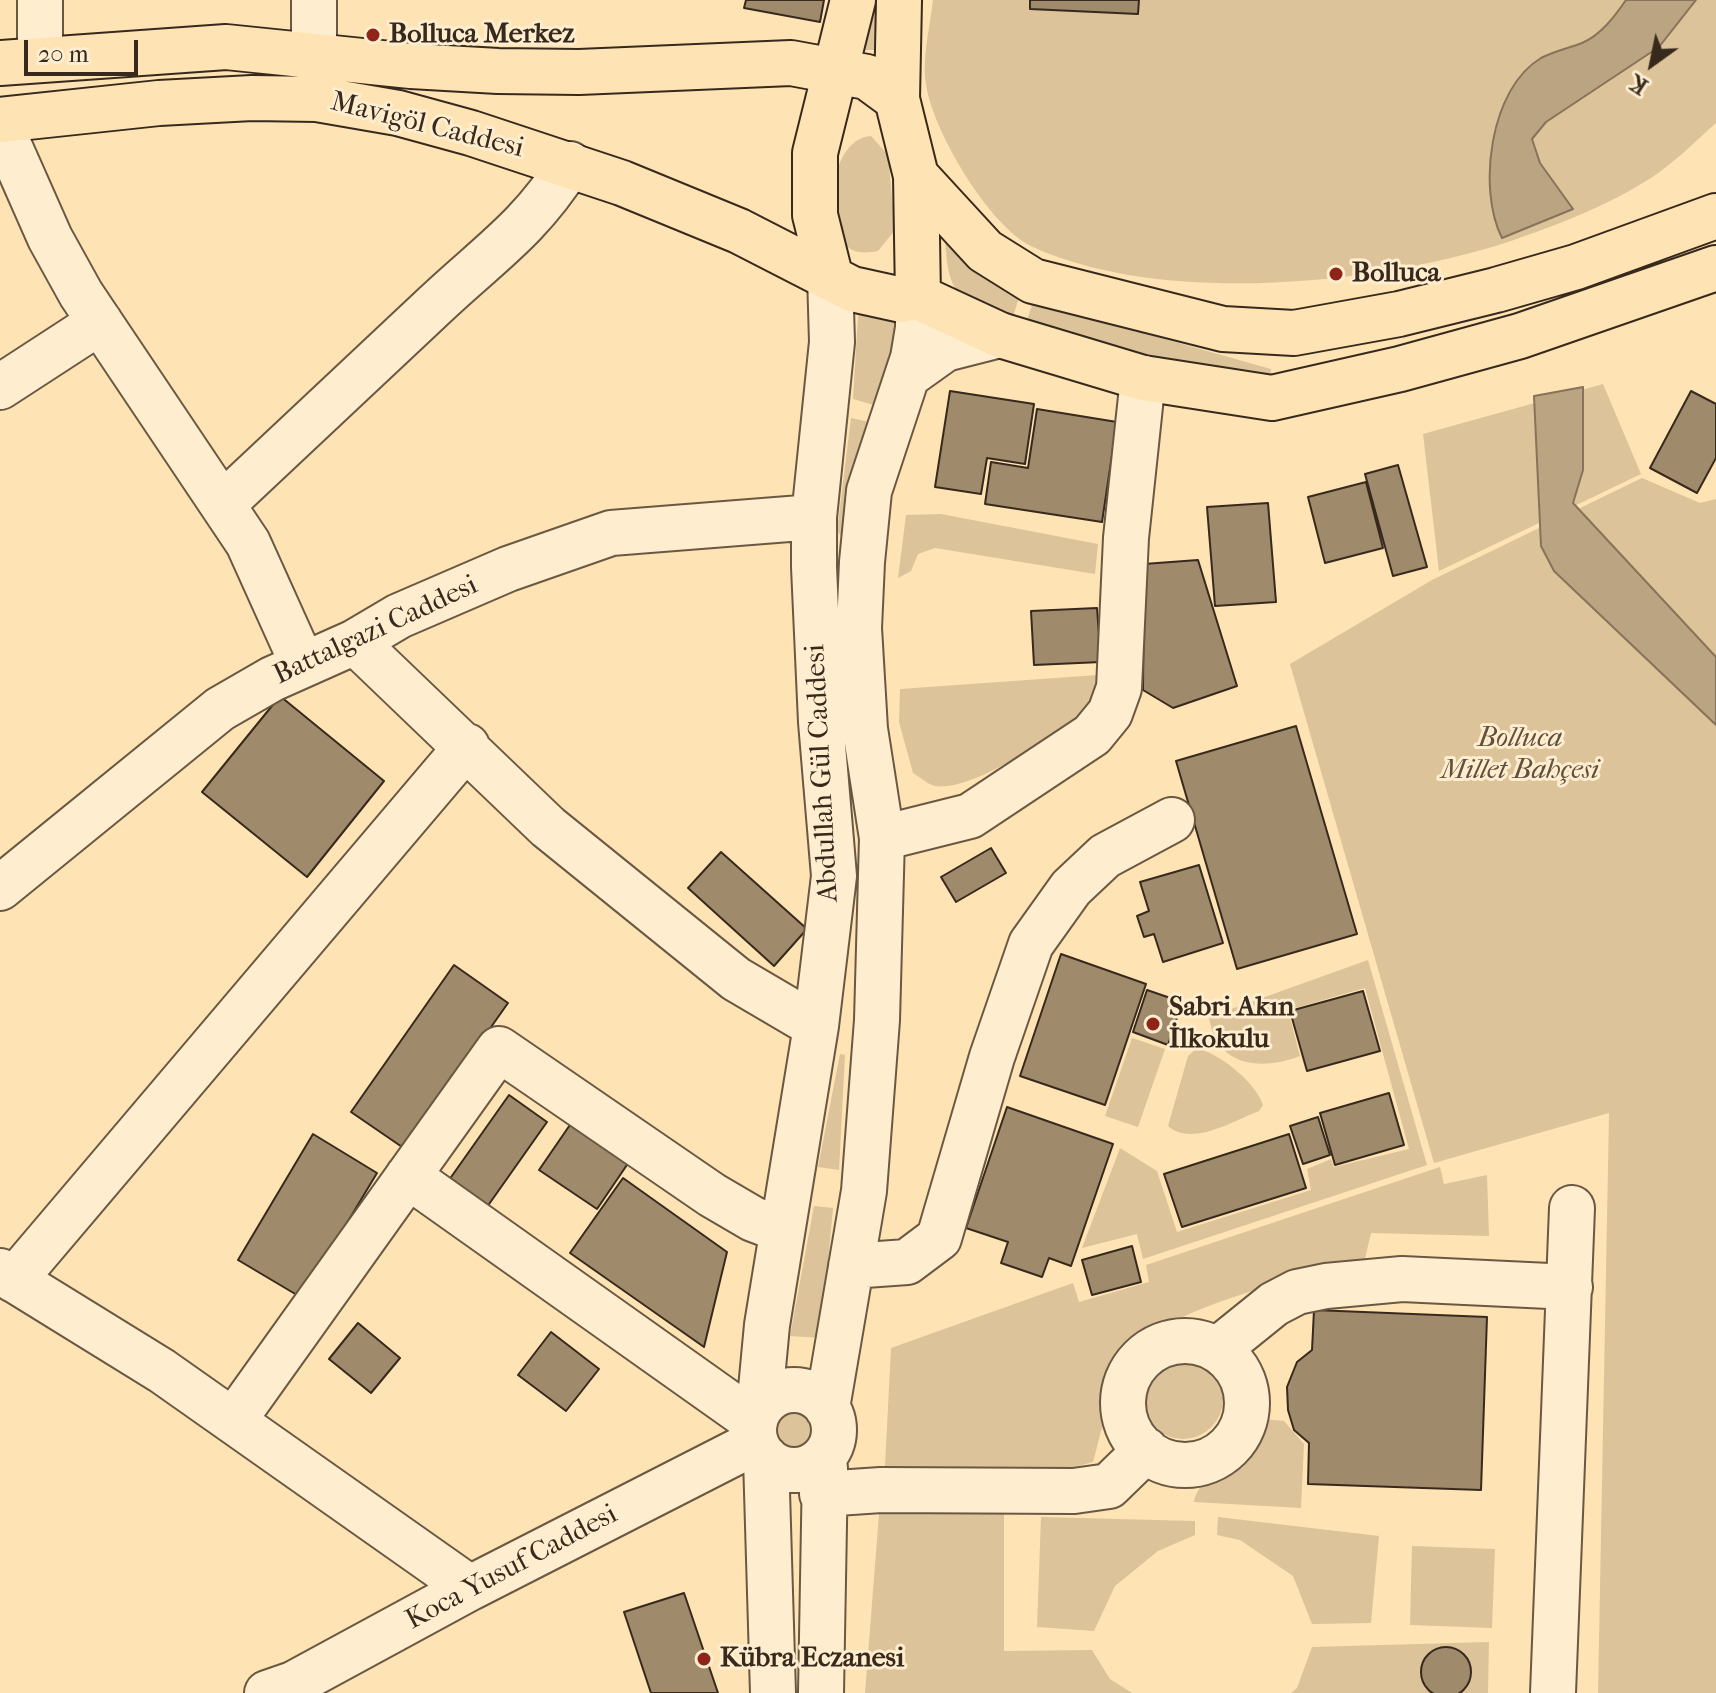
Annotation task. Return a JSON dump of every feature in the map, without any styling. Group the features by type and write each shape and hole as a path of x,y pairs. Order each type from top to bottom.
{"main road":[{"path":"830,275 815,215 814,177 820,128 853,0"},
{"path":"899,0 897,99 916,176 918,297 1000,335 1143,378 1272,398 1400,369 1520,336 1716,268"},
{"name":"Mavigöl Caddesi","path":"20,61 226,47 498,71 579,72 791,63 836,74 851,72 867,77 897,99"},
{"name":"Mavigöl Caddesi","path":"0,122 159,103 252,98 317,99 398,113 570,164 739,231 830,275 852,289 902,300 918,297"},
{"path":"916,176 985,251 1033,281 1223,329 1294,333 1399,314 1496,290 1576,267 1716,216"}],"street":[{"path":"20,61 40,0"},
{"path":"314,0 314,55"},
{"path":"0,122 50,238 100,322 248,543 303,665"},
{"path":"223,504 448,293 501,250 537,212 570,164"},
{"name":"Abdullah Gül Caddesi","path":"773,1693 759,1433 767,1325 816,1026 834,876 816,636 814,517 832,342 830,275"},
{"name":"Abdullah Gül Caddesi","path":"827,1408 864,1191 877,1020 882,838 865,729 859,628 862,562 869,491 891,419 910,374 918,328 918,297"},
{"path":"0,387 100,322"},
{"path":"910,374 945,349 1000,335"},
{"path":"882,838 970,816 1092,735 1110,713 1119,688 1126,538 1143,378"},
{"name":"Battalgazi Caddesi","path":"0,888 220,709 303,665 355,642 399,616 508,569 611,533 814,517"},
{"path":"355,642 467,746 548,827 736,979 816,1026"},
{"path":"467,746 7,1276 162,1371 470,1588"},
{"path":"851,1266 907,1262 939,1238 992,1057 1031,944 1071,888 1105,856 1172,820"},
{"path":"234,1420 499,1049 712,1195 753,1219 782,1230"},
{"path":"408,1176 759,1433 790,1470 804,1469 881,1490 1086,1489 1109,1486 1146,1450"},
{"path":"1553,1693 1572,1208"},
{"path":"1217,1350 1274,1304 1297,1292 1326,1286 1402,1279 1570,1287"},
{"path":"1190,1341 1217,1350 1239,1372 1246,1391 1247,1412 1241,1431 1229,1447 1213,1459 1192,1465 1171,1463 1146,1450 1126,1424 1123,1403 1126,1382 1136,1364 1151,1351 1169,1343 1190,1341"},
{"path":"759,1433 776,1395 798,1390 820,1399 827,1408 835,1431 824,1474 821,1693"},
{"name":"Koca Yusuf Caddesi","path":"267,1693 307,1677 759,1433"}],"green space":[{"path":"873,0 881,0 881,50 862,50"},
{"path":"933,0 1716,0 1716,123 1661,171 1607,203 1508,242 1455,257 1334,278 1269,283 1205,283 1143,277 1085,265 1033,247 999,220 982,199 951,151 939,126 926,84 925,64"},
{"path":"871,136 888,155 895,230 878,251 859,252 846,245 838,232 833,213 833,193 836,172 844,155 856,142"},
{"path":"945,240 969,265 1020,294 1013,317 961,294 950,275"},
{"path":"1033,302 1271,369 1270,380 1233,377 1026,323"},
{"path":"865,309 895,323 899,335 877,406 853,399 858,316"},
{"path":"1603,384 1641,474 1439,571 1423,434"},
{"path":"851,418 870,422 851,473 841,536 837,531"},
{"name":"Bolluca Millet Bahçesi","path":"1642,478 1700,503 1716,499 1716,1693 1598,1693 1609,1113 1434,1163 1290,664 1432,580"},
{"path":"941,514 1098,544 1095,574 935,548 918,554 911,571 898,578 906,515"},
{"path":"1098,675 1096,703 1042,742 996,769 953,785 935,786 913,773 899,722 900,689"},
{"path":"1368,960 1427,1165 1143,1259 1137,1234 1082,1248 1120,1148 1157,1171 1177,1232 1311,1190 1307,1169 1331,1159 1334,1167 1409,1149 1365,988 1288,1010 1300,1056 1285,1061 1256,1063 1231,1055 1213,1034 1209,1017"},
{"path":"1132,1038 1165,1049 1138,1127 1105,1116"},
{"path":"1196,1049 1225,1062 1245,1079 1263,1105 1259,1111 1200,1133 1178,1132 1168,1126 1188,1056"},
{"path":"840,1054 845,1055 839,1170 818,1167"},
{"path":"1440,1167 1444,1184 1487,1175 1489,1236 1371,1233 1364,1263 1230,1298 1160,1329 1134,1347 1118,1366 1093,1462 1063,1470 885,1466 891,1348 1073,1283 1079,1302 1149,1282 1146,1265"},
{"path":"814,1206 833,1208 821,1338 790,1336"},
{"path":"1183,1359 1198,1362 1211,1371 1220,1384 1223,1399 1220,1414 1211,1427 1198,1436 1183,1439 1168,1436 1155,1427 1146,1414 1143,1399 1146,1384 1155,1371 1168,1362"},
{"path":"798,1406 815,1413 822,1430 815,1447 798,1454 781,1447 774,1430 781,1413"},
{"path":"1262,1419 1284,1421 1304,1444 1301,1508 1194,1502 1207,1480 1251,1444 1259,1433"},
{"path":"1004,1513 1004,1651 1092,1650 1110,1679 1132,1693 865,1693 879,1514"},
{"path":"1041,1517 1195,1521 1195,1535 1158,1551 1115,1586 1094,1631 1037,1627"},
{"path":"1218,1517 1379,1536 1371,1623 1312,1624 1293,1576 1240,1540 1217,1535"},
{"path":"1412,1546 1495,1549 1492,1628 1410,1625"},
{"path":"1489,1642 1488,1693 1291,1693 1297,1688 1312,1647"}],"shaded area":[{"path":"1626,0 1696,0 1659,47 1546,122 1532,139 1540,163 1573,209 1502,238 1494,217 1490,167 1493,141 1510,92 1524,72 1541,58 1595,35"},
{"path":"1583,387 1583,470 1573,503 1716,657 1716,725 1554,571 1541,546 1534,396"}],"building":[{"path":"746,0 824,0 820,22 744,8"},
{"path":"1030,0 1139,0 1138,14 1030,9"},
{"path":"950,391 1034,404 1025,464 987,458 981,494 935,487"},
{"path":"1691,391 1716,404 1716,458 1697,493 1650,468"},
{"path":"1037,409 1117,422 1102,522 985,504 991,462 1028,468"},
{"path":"1398,465 1427,567 1393,576 1365,474"},
{"path":"1366,482 1383,548 1325,563 1308,497"},
{"path":"1268,503 1276,602 1215,606 1207,507"},
{"path":"1198,560 1237,686 1173,708 1143,690 1144,564"},
{"path":"1097,608 1101,662 1034,665 1031,611"},
{"path":"280,696 384,781 307,877 202,792"},
{"path":"1296,726 1357,934 1237,969 1176,761"},
{"path":"991,848 1006,873 956,902 941,877"},
{"path":"721,852 807,929 774,966 688,888"},
{"path":"1199,865 1223,943 1163,962 1154,934 1144,937 1137,916 1149,911 1140,882"},
{"path":"1061,954 1146,984 1105,1105 1020,1076"},
{"path":"454,965 508,1003 405,1149 351,1112"},
{"path":"1147,990 1182,1002 1168,1045 1133,1032"},
{"path":"1363,991 1380,1051 1307,1071 1290,1011"},
{"path":"1389,1093 1404,1145 1335,1165 1320,1113"},
{"path":"509,1095 547,1122 487,1207 449,1180"},
{"path":"1007,1107 1113,1144 1071,1266 1049,1258 1042,1277 1001,1263 1008,1242 966,1228"},
{"path":"1318,1117 1330,1155 1303,1164 1290,1126"},
{"path":"574,1119 631,1159 597,1209 539,1170"},
{"path":"313,1134 377,1173 302,1298 238,1260"},
{"path":"1289,1134 1306,1188 1182,1227 1164,1174"},
{"path":"623,1178 727,1252 704,1347 570,1253"},
{"path":"1132,1246 1141,1282 1092,1295 1082,1260"},
{"path":"1314,1310 1487,1317 1481,1490 1308,1484 1309,1443 1294,1430 1288,1410 1287,1387 1297,1362 1312,1350"},
{"path":"358,1323 400,1358 371,1393 329,1359"},
{"path":"551,1332 599,1369 566,1411 518,1375"},
{"path":"684,1593 718,1693 651,1693 624,1612"},
{"path":"1446,1647 1464,1654 1471,1672 1464,1690 1446,1697 1428,1690 1421,1672 1428,1654"}],"place":[{"name":"Bolluca Merkez","path":"373,35"},
{"name":"Bolluca","path":"1336,274"},
{"name":"Sabri Akın İlkokulu","path":"1153,1024"},
{"name":"Kübra Eczanesi","path":"704,1659"}]}
